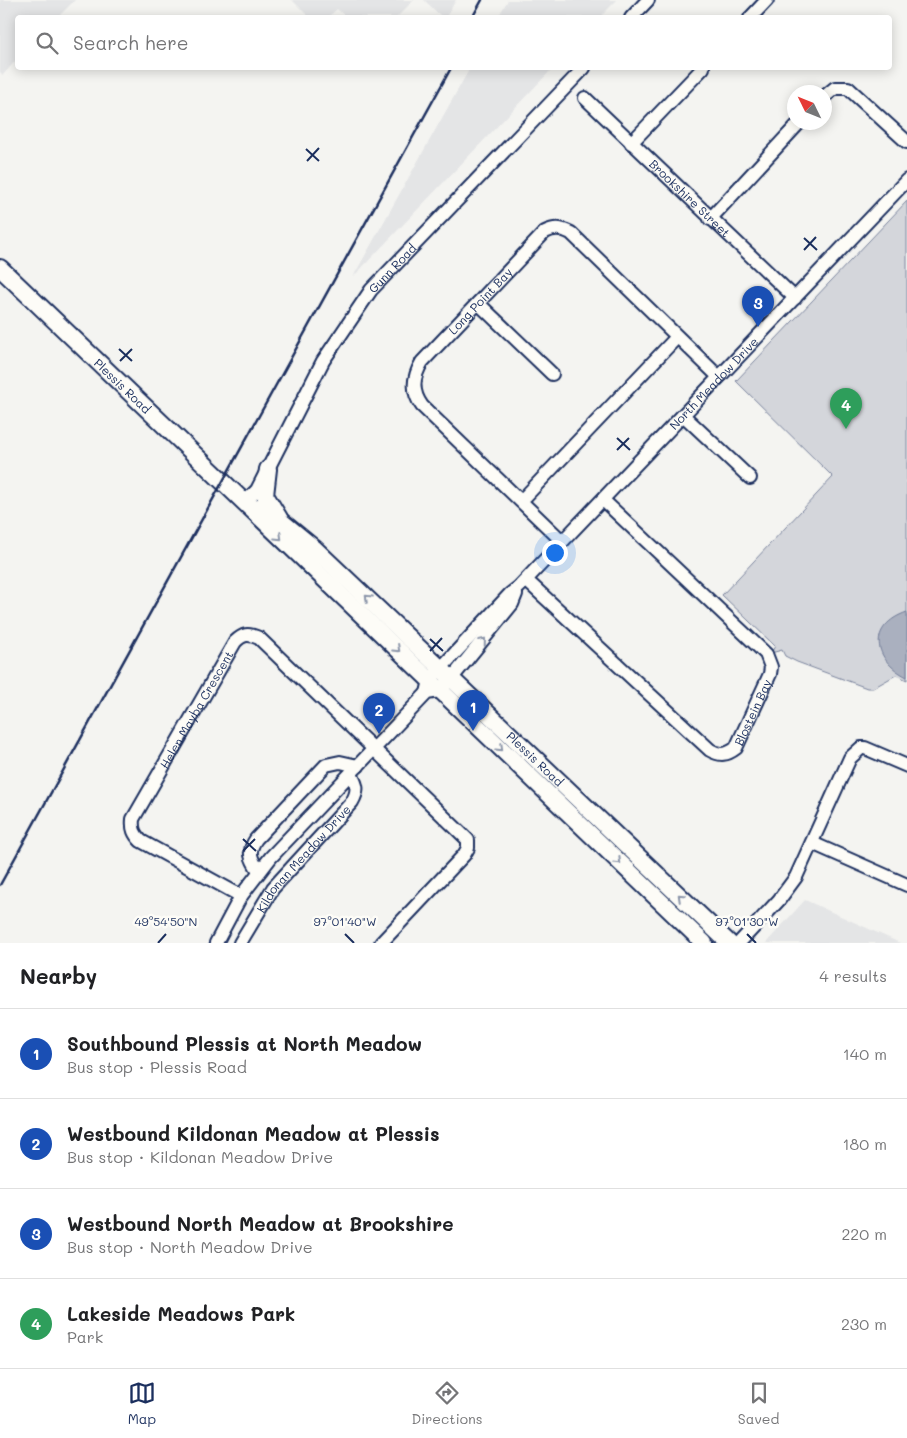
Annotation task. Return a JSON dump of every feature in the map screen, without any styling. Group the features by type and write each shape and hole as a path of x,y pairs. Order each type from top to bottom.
{"main road":[{"name":"Plessis Road","path":"0,268 246,502 266,524 438,682 729,943"},
{"path":"268,469 265,495 282,522"},
{"name":"Plessis Road","path":"246,502 282,522 316,549 438,682 704,943"}],"street":[{"path":"634,15 648,0"},
{"path":"753,15 767,0"},
{"name":"Gunn Road","path":"246,502 256,490 268,469 322,361 371,290 582,70"},
{"path":"631,142 701,70"},
{"path":"832,90 835,88 848,88 907,142"},
{"name":"Brookshire Street","path":"585,98 795,298"},
{"path":"710,219 793,130"},
{"name":"North Meadow Drive","path":"438,682 512,604 523,584 562,541 907,180"},
{"name":"Long Point Bay","path":"562,541 415,397 415,377 422,362 545,232 553,228 563,229 571,234 719,377"},
{"path":"478,304 552,374"},
{"path":"521,501 677,337"},
{"path":"683,416 750,478"},
{"name":"Blostein Bay","path":"523,584 710,750 721,754 729,753 736,748 770,674 770,659 603,500"},
{"name":"Helen Mayba Crescent","path":"241,896 141,841 135,835 132,827 133,819 234,642 241,636 250,634 259,638 374,748"},
{"name":"Kildonan Meadow Drive","path":"216,943 241,896 259,871 438,682"},
{"path":"374,748 468,840 468,848 464,855 381,943"},
{"path":"739,943 790,888 850,758 855,752 865,748 907,766"},
{"name":"Kildonan Meadow Drive","path":"240,943 258,910 278,882 352,802 358,792 354,770 340,762 326,765 268,826 250,847 250,857 259,871"},
{"path":"812,843 907,885"}],"shaded area":[{"path":"0,0 75,0 60,15 15,15 15,61 3,75 0,72"},
{"path":"292,0 414,0 399,15 344,15 337,9 330,15 307,15"},
{"path":"424,0 456,0 447,15 440,15"},
{"path":"508,0 617,0 602,15 499,15"},
{"path":"469,70 551,70 353,277"},
{"path":"907,201 907,680 896,675 873,688 867,688 797,662 785,656 782,650 771,653 775,646 722,595 833,477 736,381"},
{"path":"805,900 900,943 766,943"}],"water":[{"path":"907,612 907,677 887,662 879,643 880,634 885,626 894,618"}],"railway":[{"path":"474,15 482,0"},
{"path":"0,885 450,70"}],"place":[{"name":"Westbound North Meadow at Brookshire","path":"758,327"},
{"name":"Lakeside Meadows Park","path":"846,429"},
{"name":"Southbound Plessis at North Meadow","path":"473,731"},
{"name":"Westbound Kildonan Meadow at Plessis","path":"379,734"}]}
